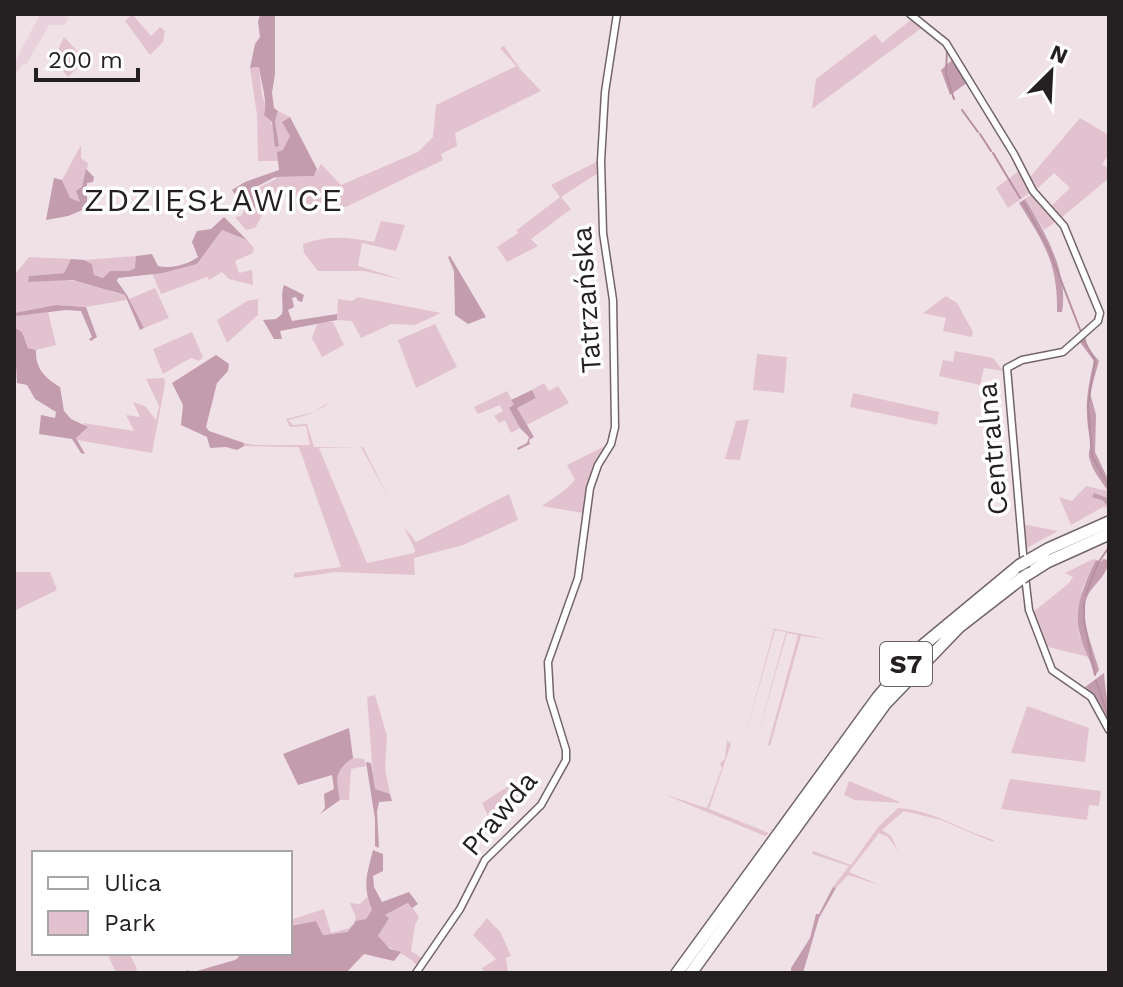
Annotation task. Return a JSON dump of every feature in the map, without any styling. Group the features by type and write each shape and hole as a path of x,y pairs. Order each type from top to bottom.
{"highway":[{"name":"S7","path":"691,973 878,697 921,647 1062,542 1109,522"},
{"name":"S7","path":"1024,570 1109,534"},
{"name":"S7","path":"677,973 818,788"}],"street":[{"name":"Tatrzańska","path":"578,578 590,488 596,469 611,444 615,427 613,300 603,233 601,161 605,92 617,14"},
{"name":"Centralna","path":"910,14 937,34 952,51 1033,191 1064,226 1100,310 1098,321 1063,352 1012,363 1006,375 1029,610 1052,670 1091,697 1109,730"},
{"name":"Prawda","path":"416,973 460,909 485,860 541,805 564,767 566,750 550,698 547,672 578,578"}],"shaded area":[{"path":"40,14 63,14 69,18 65,25 49,25 26,65 22,64 18,72 14,71 14,64"},
{"path":"260,14 275,16 272,93 274,108 278,111 275,121 279,146 275,147 272,122 264,115 265,98 259,67 250,68 255,44 260,37"},
{"path":"952,60 967,83 950,95 941,70"},
{"path":"290,117 317,169 314,176 275,177 252,189 259,206 245,209 232,190 279,170 277,152 283,150 290,136 282,122"},
{"path":"86,169 94,177 93,182 87,183 87,208 46,220 54,178 62,180 70,198 80,202 76,191 82,187"},
{"path":"1025,199 1059,268 1062,312 1057,312 1055,280 1048,254 1019,203"},
{"path":"224,217 247,240 222,230 197,264 163,273 118,278 144,328 140,330 125,295 73,280 28,282 29,276 64,273 71,259 92,264 94,275 103,278 110,271 135,268 136,256 152,254 158,266 184,264 198,257 192,242 197,231 211,229"},
{"path":"450,256 486,317 468,324 455,315 454,271"},
{"path":"284,285 304,295 302,302 296,297 292,298 294,307 288,310 292,321 337,314 337,320 280,331 282,339 274,339 263,320 276,319 282,314"},
{"path":"56,305 86,307 97,337 91,341 89,339 92,337 81,311 17,316 14,313"},
{"path":"14,327 22,332 28,348 36,350 42,372 60,387 64,411 71,419 88,427 76,438 85,454 72,439 39,434 41,415 55,418 56,412 35,399 27,385 17,383"},
{"path":"1085,336 1088,348 1099,361 1090,393 1096,415 1095,452 1109,481 1109,508 1102,500 1092,497 1094,493 1107,498 1108,491 1094,471 1089,457 1087,400 1094,361 1079,341"},
{"path":"216,355 229,364 228,371 217,383 206,427 209,431 244,443 237,450 210,448 207,437 181,425 183,405 172,383"},
{"path":"532,390 536,398 517,408 534,437 529,440 530,444 518,450 529,437 509,408 514,404 511,400"},
{"path":"1103,559 1109,560 1108,565 1089,593 1085,611 1087,631 1099,670 1095,676 1081,639 1078,614 1088,577 1096,560 1101,562"},
{"path":"1104,673 1108,710 1109,724 1085,687"},
{"path":"349,728 353,758 339,771 340,800 320,814 325,808 324,794 334,789 332,775 298,785 283,754"},
{"path":"366,762 371,763 375,789 390,794 392,801 379,802 379,848 375,846 375,819"},
{"path":"373,850 383,854 383,871 373,876 374,887 382,902 409,892 418,904 412,908 408,903 385,915 389,918 378,936 390,949 401,952 394,961 364,954 346,973 190,973 235,960 238,955 292,955 292,926 316,921 323,935 347,932 356,921 366,919 372,910 366,886"},
{"path":"833,887 836,888 819,918 803,973 791,973 810,938 816,914 819,914"}],"green space":[{"path":"132,14 151,36 160,27 165,31 163,42 150,55 125,21"},
{"path":"912,19 923,27 812,109 816,79 875,34 882,43"},
{"path":"64,37 80,54 82,64 68,77 57,58"},
{"path":"504,46 541,91 455,133 457,146 441,154 443,160 346,207 317,203 290,206 283,191 261,202 254,190 275,177 314,176 321,164 341,185 418,152 433,137 436,105 516,66 500,48"},
{"path":"259,67 262,95 279,146 275,121 278,111 290,117 283,122 291,136 279,161 258,161 257,115 250,68"},
{"path":"1080,118 1109,135 1109,154 1102,164 1109,169 1109,178 1061,218 1050,207 1070,188 1054,173 1037,189 1030,177"},
{"path":"81,145 81,158 88,163 81,203 70,198 62,180"},
{"path":"598,161 598,173 561,197 571,209 531,239 538,246 507,262 497,247 560,197 551,185"},
{"path":"1020,170 1031,192 1008,208 996,188"},
{"path":"1033,194 1057,221 1044,230 1025,199"},
{"path":"259,206 264,212 255,228 246,230 235,217 241,216 245,209"},
{"path":"381,221 405,225 396,251 362,243 358,266 404,280 364,271 318,271 304,253 303,244 321,239 347,238 374,242"},
{"path":"222,230 247,240 254,248 253,253 235,261 239,273 252,270 253,285 229,279 222,272 209,280 207,277 161,294 152,273 197,264"},
{"path":"136,256 136,267 129,271 110,271 104,278 94,275 92,264 84,260"},
{"path":"29,257 71,259 64,273 29,276 29,282 81,281 125,295 127,300 86,307 56,305 15,313 17,316 48,312 56,345 36,350 28,348 22,332 14,327 14,275"},
{"path":"155,288 169,318 144,328 129,299"},
{"path":"946,296 957,303 973,332 972,337 943,331 946,318 923,313"},
{"path":"358,297 441,313 415,325 391,324 361,338 352,321 337,320 338,299 352,301"},
{"path":"258,299 258,315 227,343 217,320 247,301"},
{"path":"318,322 333,322 344,345 322,357 312,338"},
{"path":"435,324 457,367 416,388 398,340"},
{"path":"192,332 203,357 199,361 191,358 163,374 153,349"},
{"path":"955,351 993,358 1003,371 984,368 980,385 939,376 943,360 953,362"},
{"path":"757,354 787,357 784,393 753,390"},
{"path":"164,378 152,453 77,440 87,428 83,423 134,431 126,415 140,417 133,402 145,406 156,420 159,406 146,379"},
{"path":"544,383 549,391 558,386 569,403 527,425 517,408 536,398 532,390"},
{"path":"507,391 514,404 509,408 520,428 511,433 505,420 499,423 494,416 503,411 500,405 478,414 474,407"},
{"path":"853,393 939,412 937,425 850,407"},
{"path":"313,412 288,420 293,425 307,424 314,447 361,447 319,448 367,563 414,553 404,527 416,542 509,494 518,520 463,545 414,558 415,575 335,572 294,578 294,573 341,567 300,450 298,447 244,446 244,443 310,445 306,426 290,427 286,419"},
{"path":"749,419 740,460 725,459 736,421"},
{"path":"605,446 589,481 583,513 542,506 575,480 567,465"},
{"path":"361,447 363,447 390,500"},
{"path":"1086,486 1108,491 1108,499 1102,500 1108,508 1103,507 1071,525 1059,497 1072,501"},
{"path":"1022,524 1058,531 1025,549"},
{"path":"1096,560 1082,589 1079,633 1089,657 1044,646 1032,613 1069,583 1073,577 1065,573"},
{"path":"14,572 50,572 57,590 14,611"},
{"path":"695,614 828,639 801,636 770,746 798,635 787,633 756,742 786,632 775,630 744,740 774,629"},
{"path":"375,695 387,736 385,768 390,794 374,789 367,697"},
{"path":"1027,706 1089,728 1085,762 1011,753"},
{"path":"727,740 731,744 709,809 769,833 765,836 663,794 707,808 722,768 720,763 725,759"},
{"path":"353,758 364,759 366,766 351,769 349,800 340,800 339,771"},
{"path":"1010,779 1101,791 1099,806 1089,805 1087,820 1001,809"},
{"path":"849,781 900,803 855,800 844,795"},
{"path":"512,784 520,800 490,820 482,803"},
{"path":"898,808 935,816 994,840 993,842 941,820 904,811 882,830 891,836 898,851 888,837 879,833 849,872 882,886 848,875 836,888 833,887 849,866 812,854 813,851 851,865 878,827"},
{"path":"367,897 372,910 366,920 352,924 356,918 350,903 360,904"},
{"path":"409,903 419,917 411,951 425,960 418,967 378,937 388,918 385,915"},
{"path":"324,909 331,933 349,928 346,932 322,935 315,921 292,926 292,919"},
{"path":"487,918 501,933 511,956 506,958 508,973 484,973 482,968 496,959 473,935"},
{"path":"108,955 130,955 137,969 134,973 116,973"}],"waterway":[{"path":"947,50 946,74 954,99"},
{"path":"962,110 978,132"},
{"path":"980,134 991,151"},
{"path":"993,153 1020,198"},
{"path":"1023,202 1048,247 1081,332"},
{"path":"1083,339 1095,360 1088,405 1092,456 1109,487"},
{"path":"1108,516 1109,510"},
{"path":"1085,596 1098,563 1109,547"},
{"path":"1084,602 1084,622 1095,675"},
{"path":"1096,681 1109,719"}],"district":[{"name":"ZDZIĘSŁAWICE","path":"214,200"}]}
